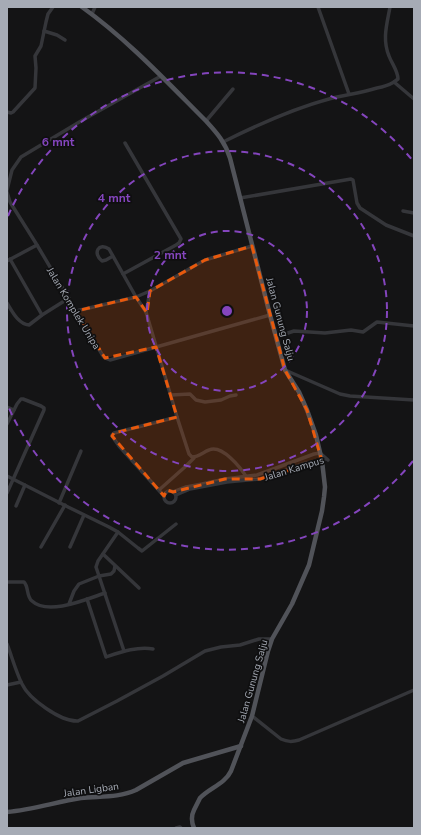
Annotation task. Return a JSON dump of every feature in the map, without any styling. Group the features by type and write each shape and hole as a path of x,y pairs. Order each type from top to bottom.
{"main road":[{"name":"Jalan Gunung Salju","path":"82,7 118,35 161,76 216,131 223,142 230,158 285,370 299,392 307,410 316,435 322,461 325,487 324,497 309,565 292,604 272,640 265,661 252,716 232,769 225,779 205,794 198,802 193,812 192,824 194,828"},
{"name":"Jalan Ligban","path":"7,812 81,798 113,796 130,792 136,790 183,762 241,746"}],"street":[{"path":"7,112 13,112 35,88 35,56 41,46 48,14 52,7"},
{"path":"92,14 95,7"},
{"path":"318,7 349,94"},
{"path":"223,142 248,129 292,111 328,99 390,85 398,79 389,58 385,40 390,7"},
{"path":"44,31 57,35 65,40"},
{"name":"Jalan Komplek Unipa","path":"161,76 21,157 12,170 7,189 10,202 103,356 107,359 110,360 270,316"},
{"path":"394,82 414,99"},
{"path":"206,121 233,89"},
{"path":"123,274 176,246 181,239 126,143"},
{"path":"240,198 351,179 353,181 357,203 360,208 386,225 414,236"},
{"path":"403,211 414,213"},
{"path":"37,245 8,260 42,315"},
{"path":"76,311 136,297 150,291 205,260 252,246"},
{"path":"113,256 102,261 99,259 97,251 101,247 109,249 146,312 189,454 194,458"},
{"path":"146,312 150,291"},
{"path":"7,303 21,322 29,325 68,298"},
{"path":"276,337 294,331 325,333 352,330 363,332 377,322 414,326"},
{"path":"285,370 340,394 414,400"},
{"path":"171,396 190,394 196,400 205,402 221,400 236,395"},
{"path":"7,424 19,400 23,399 44,408 7,493"},
{"path":"7,407 14,410"},
{"path":"164,496 119,446 112,435 114,433 177,417"},
{"path":"159,490 194,458 210,449 216,449 228,456 235,462 247,478"},
{"path":"59,502 81,451"},
{"name":"Jalan Kampus","path":"174,493 176,500 171,503 166,502 164,496 168,492 174,493 194,487 252,477 320,453"},
{"name":"Jalan Kampus","path":"247,478 260,479 306,463 322,461"},
{"path":"239,479 241,470"},
{"path":"7,476 109,527 118,532 142,551 176,524"},
{"path":"16,506 25,485"},
{"path":"41,547 65,505"},
{"path":"70,547 84,515"},
{"path":"118,532 96,567 124,651"},
{"path":"103,554 139,588"},
{"path":"69,604 74,591 79,584 99,576 112,573 115,570 115,566"},
{"path":"7,582 24,582 26,584 28,597 35,604 54,607 105,593"},
{"path":"87,599 106,657 135,649 154,649"},
{"path":"7,644 25,688 37,700 57,715 67,719 78,720 129,695 205,651 221,647 240,645 259,639 272,640"},
{"path":"7,685 22,682"},
{"path":"252,716 281,739 286,742 291,742 299,740 414,690"},
{"path":"176,828 181,828"}],"highlighted area":[{"path":"252,246 285,370 307,410 322,461 260,479 225,479 173,492 167,490 164,496 112,436 114,433 177,417 156,347 105,358 76,311 136,297 147,313 150,291 205,260"}]}
